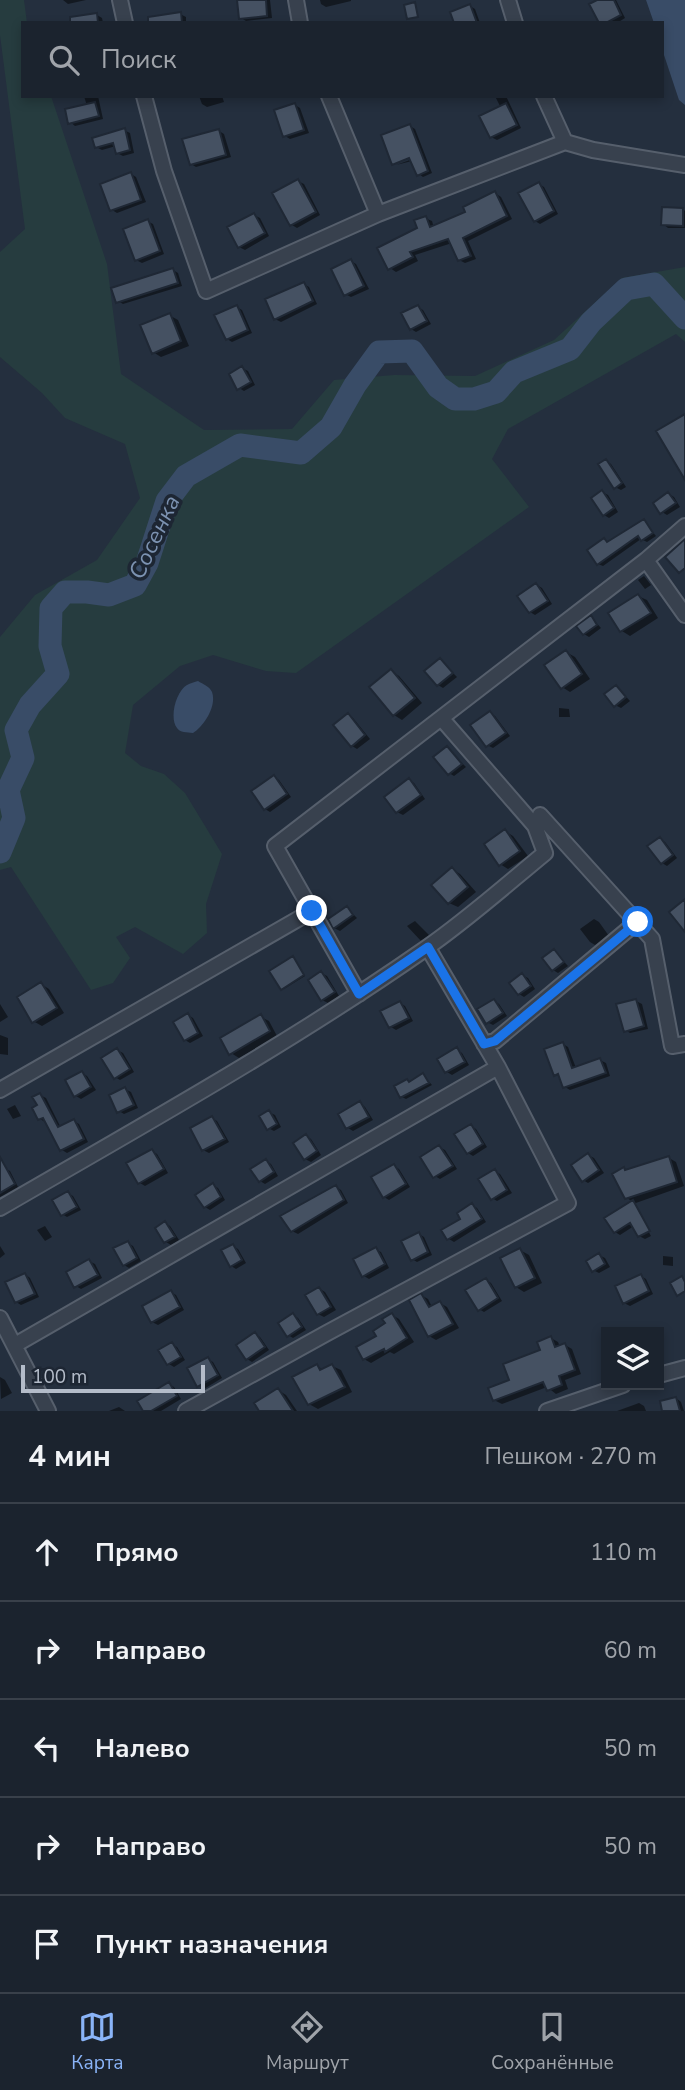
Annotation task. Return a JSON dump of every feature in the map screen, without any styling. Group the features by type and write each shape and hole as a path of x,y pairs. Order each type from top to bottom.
{"street":[{"path":"120,0 125,21"},
{"path":"296,0 300,21"},
{"path":"508,0 514,21"},
{"path":"145,98 164,171 206,290 377,214 565,142 593,150 685,166"},
{"path":"330,98 377,214"},
{"path":"545,98 565,142"},
{"path":"359,994 275,846 646,560 685,526"},
{"path":"646,560 685,615"},
{"path":"0,1208 284,1043 428,947 545,853 535,826 442,719"},
{"path":"540,815 652,939 673,1046 685,1044"},
{"path":"0,1090 312,911"},
{"path":"484,1044 495,1041 638,922"},
{"path":"186,1411 568,1203 498,1067 428,947"},
{"path":"15,1345 498,1067"},
{"path":"0,1318 48,1411"},
{"path":"664,1374 685,1368"},
{"path":"547,1411 608,1390"}],"green space":[{"path":"0,0 24,0 27,21 21,21 21,98 52,98 107,264 121,374 204,430 292,429 334,380 394,375 475,376 554,340 622,278 685,267 685,342 676,334 508,429 492,459 529,507 296,673 266,671 213,655 180,666 133,705 125,753 141,766 164,774 185,793 222,854 206,904 207,933 183,954 135,927 116,937 130,958 113,983 91,990 11,867 0,870 0,637 35,595 97,560 140,498 125,444 65,418 42,393 0,357 0,252 25,229 0,35"}],"water":[{"path":"646,0 685,0 685,105 679,100 664,55 664,21 653,21"},
{"path":"198,681 212,692 213,703 201,726 193,733 182,732 178,730 174,718 177,699 183,688"}],"building":[{"path":"237,0 266,0 267,16 239,19"},
{"path":"597,0 614,0 621,15 610,21 598,21 589,4"},
{"path":"415,2 418,17 407,19 404,5"},
{"path":"470,4 476,21 453,21 450,12"},
{"path":"181,12 182,21 148,21 148,17"},
{"path":"97,13 98,21 70,21 70,17"},
{"path":"95,102 99,116 68,124 65,109"},
{"path":"295,103 304,130 283,137 274,110"},
{"path":"506,103 517,125 490,138 479,116"},
{"path":"410,124 428,171 417,176 409,158 392,165 381,135"},
{"path":"125,128 130,150 116,154 113,143 95,148 92,138"},
{"path":"219,129 226,155 190,165 182,139"},
{"path":"131,172 141,200 110,211 100,184"},
{"path":"298,179 316,212 290,226 272,193"},
{"path":"539,182 554,211 534,222 518,193"},
{"path":"495,191 507,216 463,238 471,256 458,261 448,239 410,252 413,257 388,270 377,248 417,228 414,220 426,216 430,227 465,212 463,207"},
{"path":"662,207 683,208 683,226 661,225"},
{"path":"254,213 265,233 238,248 227,227"},
{"path":"148,219 160,251 135,261 123,229"},
{"path":"351,259 364,286 344,296 331,269"},
{"path":"173,268 178,283 116,303 111,288"},
{"path":"304,282 313,301 274,320 265,299"},
{"path":"237,305 248,330 226,340 214,315"},
{"path":"418,305 427,321 410,330 401,313"},
{"path":"170,313 181,341 152,354 140,325"},
{"path":"242,366 251,382 237,390 229,374"},
{"path":"685,414 685,480 656,431"},
{"path":"606,459 622,483 614,489 598,464"},
{"path":"602,490 614,508 603,516 591,498"},
{"path":"668,492 676,503 660,514 653,503"},
{"path":"644,519 653,533 641,541 638,536 597,565 587,550 604,538 607,542"},
{"path":"685,539 685,568 679,573 665,557"},
{"path":"536,583 548,601 529,613 517,596"},
{"path":"638,594 651,613 620,632 608,613"},
{"path":"591,615 597,625 583,635 576,626"},
{"path":"566,650 582,674 561,689 544,665"},
{"path":"440,658 453,673 437,686 424,671"},
{"path":"391,669 415,698 393,716 369,687"},
{"path":"616,685 626,697 614,707 604,694"},
{"path":"490,711 506,733 486,747 470,725"},
{"path":"348,713 365,735 351,747 333,725"},
{"path":"447,746 462,764 448,775 433,757"},
{"path":"274,775 287,794 264,810 251,791"},
{"path":"409,778 421,795 396,813 384,797"},
{"path":"505,829 520,851 499,866 484,844"},
{"path":"660,837 673,855 661,864 647,846"},
{"path":"452,867 468,887 448,904 431,885"},
{"path":"685,899 685,932 669,912"},
{"path":"347,906 353,915 333,929 328,919"},
{"path":"554,949 564,962 552,971 542,958"},
{"path":"293,956 304,975 281,990 269,971"},
{"path":"321,971 335,992 321,1001 308,980"},
{"path":"522,973 531,986 518,995 509,983"},
{"path":"41,982 57,1008 32,1023 17,997"},
{"path":"494,999 503,1013 486,1024 477,1009"},
{"path":"636,999 644,1026 624,1032 616,1004"},
{"path":"400,1001 409,1018 389,1028 380,1011"},
{"path":"188,1013 198,1033 184,1041 173,1022"},
{"path":"261,1014 270,1031 229,1055 220,1038"},
{"path":"563,1042 572,1068 600,1058 606,1073 563,1088 558,1074 554,1076 544,1049"},
{"path":"457,1047 465,1062 445,1073 437,1059"},
{"path":"117,1048 130,1069 114,1079 101,1058"},
{"path":"82,1071 91,1087 74,1097 65,1080"},
{"path":"423,1073 429,1083 400,1098 394,1086 407,1079 409,1082"},
{"path":"125,1087 134,1105 117,1113 109,1095"},
{"path":"40,1093 58,1127 74,1119 84,1139 60,1151 43,1118 38,1120 32,1108 37,1105 32,1097"},
{"path":"360,1101 369,1117 346,1129 338,1114"},
{"path":"269,1110 277,1124 267,1130 259,1116"},
{"path":"212,1116 225,1139 202,1151 190,1128"},
{"path":"471,1124 483,1144 467,1154 454,1134"},
{"path":"306,1134 317,1151 304,1160 293,1143"},
{"path":"439,1145 453,1166 433,1178 420,1157"},
{"path":"152,1149 164,1169 138,1184 126,1163"},
{"path":"588,1153 599,1170 582,1182 571,1165"},
{"path":"669,1156 677,1182 625,1199 612,1174 624,1167 625,1170"},
{"path":"0,1157 15,1184 0,1193"},
{"path":"266,1159 274,1172 259,1182 250,1169"},
{"path":"394,1164 406,1184 383,1198 371,1177"},
{"path":"495,1169 507,1190 491,1200 478,1179"},
{"path":"213,1183 221,1197 204,1208 195,1195"},
{"path":"336,1185 344,1200 291,1232 280,1216"},
{"path":"68,1191 77,1207 61,1216 52,1200"},
{"path":"633,1200 650,1231 638,1237 630,1223 614,1233 604,1218"},
{"path":"472,1203 482,1219 447,1240 441,1230 460,1219 457,1213"},
{"path":"165,1221 175,1237 164,1243 155,1228"},
{"path":"419,1232 428,1252 411,1261 401,1241"},
{"path":"128,1241 137,1258 123,1266 113,1248"},
{"path":"233,1244 242,1260 230,1267 221,1250"},
{"path":"376,1247 385,1264 362,1277 353,1259"},
{"path":"520,1248 535,1278 515,1288 500,1258"},
{"path":"599,1253 605,1264 592,1272 586,1261"},
{"path":"89,1259 98,1275 74,1288 66,1272"},
{"path":"25,1273 35,1294 15,1303 5,1282"},
{"path":"641,1274 649,1291 623,1304 615,1286"},
{"path":"682,1276 685,1291 677,1296 670,1283"},
{"path":"486,1278 498,1298 478,1311 465,1290"},
{"path":"319,1287 331,1307 317,1315 305,1295"},
{"path":"171,1290 180,1307 151,1323 142,1306"},
{"path":"421,1293 429,1307 440,1301 453,1324 428,1337 409,1300"},
{"path":"293,1313 302,1327 287,1337 278,1323"},
{"path":"392,1313 407,1338 385,1352 384,1349 363,1360 356,1347 376,1336 373,1331 385,1323 382,1319"},
{"path":"255,1332 265,1347 246,1360 236,1345"},
{"path":"551,1336 555,1347 565,1343 575,1370 559,1376 562,1385 547,1391 543,1382 493,1401 488,1388 509,1380 503,1364 540,1350 537,1342"},
{"path":"172,1342 181,1357 167,1365 158,1350"},
{"path":"208,1357 218,1375 197,1387 187,1368"},
{"path":"317,1364 320,1370 332,1364 345,1387 308,1405 292,1377"},
{"path":"169,1382 177,1396 151,1411 143,1411 137,1401"},
{"path":"278,1388 293,1411 259,1411 254,1403"},
{"path":"676,1397 680,1411 662,1411 660,1401"}],"waterway":[{"name":"Сосенка","path":"0,852 14,818 8,790 23,758 16,730 30,705 58,674 50,646 51,608 65,592 109,595 135,585 147,563 167,501 186,476 240,445 301,453 331,427 355,385 379,352 412,351 438,387 455,399 474,399 496,392 514,372 570,349 591,322 626,289 654,284 685,318"}],"route":[{"path":"312,911 359,994 428,947 484,1044 495,1041 638,922"}]}
